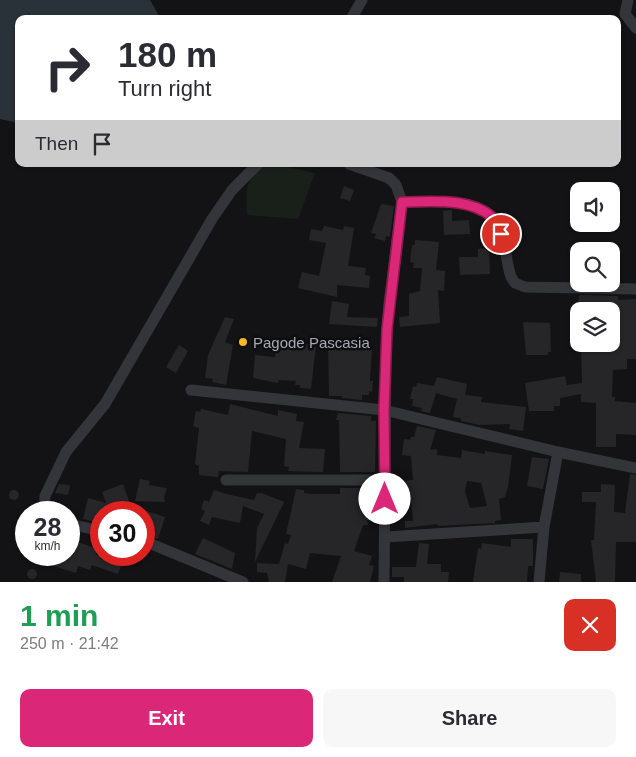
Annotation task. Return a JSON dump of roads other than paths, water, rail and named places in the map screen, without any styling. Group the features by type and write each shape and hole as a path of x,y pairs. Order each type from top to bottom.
{"street":[{"path":"353,15 362,0"},
{"path":"628,0 625,14 636,28"},
{"path":"45,501 66,452 105,404 212,219 232,190 255,167"},
{"path":"358,167 389,178 396,185 402,202 389,303 384,410 384,582"},
{"path":"402,202 457,203 477,208 494,218 501,234 511,278 515,283 525,287 636,289"},
{"path":"191,390 384,410 558,452 636,468"},
{"path":"539,582 544,527 558,452"},
{"path":"226,480 385,480"},
{"path":"385,537 544,527"},
{"path":"155,546 243,582"}],"place":[{"name":"Pagode Pascasia","path":"243,342"}]}
